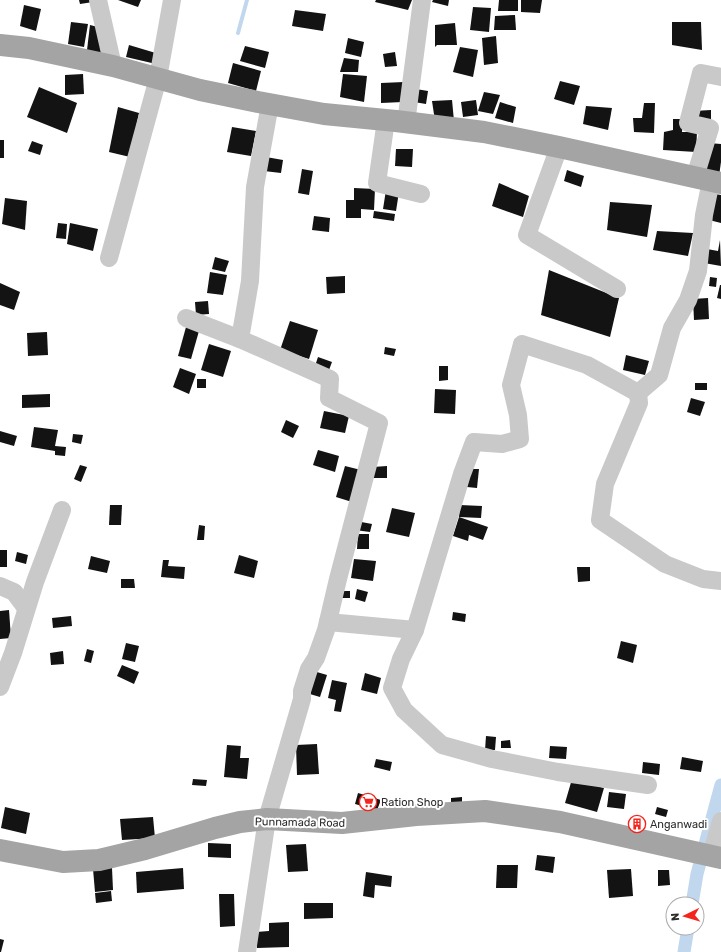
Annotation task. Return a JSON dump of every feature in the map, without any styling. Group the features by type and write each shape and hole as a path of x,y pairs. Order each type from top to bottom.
{"main road":[{"path":"0,45 29,48 113,66 200,90 270,104 324,114 484,132 709,180"},
{"name":"Punnamada Road","path":"0,850 63,862 99,860 146,849 240,822 267,819 342,823 416,815 485,811 560,822 709,855"}],"street":[{"path":"98,0 113,66"},
{"path":"109,258 158,78 172,0"},
{"path":"421,194 377,183 396,122 422,0"},
{"path":"638,393 659,375 672,328 688,300 698,271 709,180 710,128 688,123 701,73 721,77"},
{"path":"240,339 250,281 255,187 270,104"},
{"path":"558,147 527,235 617,288"},
{"path":"186,318 240,339 330,379 329,398 379,423 328,622 316,658 309,669 304,684 302,699 267,819 248,952"},
{"path":"638,393 587,365 522,344 511,385 518,415 520,439 502,444 474,442 462,474 415,630 401,659 392,688 404,710 442,745 492,759 558,772 648,785"},
{"path":"638,393 639,403 606,484 600,520 665,564 703,579 721,581"},
{"path":"0,687 13,653 26,608 62,510"},
{"path":"0,586 14,592 26,608"},
{"path":"328,622 415,630"},
{"path":"709,855 721,821"}],"building":[{"path":"79,0 93,0 93,2 80,4"},
{"path":"118,0 141,0 138,7"},
{"path":"376,0 412,0 408,10 375,2"},
{"path":"433,0 449,0 448,6 432,2"},
{"path":"499,0 518,0 518,11 498,11"},
{"path":"521,0 542,0 540,13 521,12"},
{"path":"24,5 41,9 36,31 20,26"},
{"path":"473,7 491,8 489,32 470,30"},
{"path":"295,10 326,14 323,31 292,26"},
{"path":"515,15 516,30 494,30 495,16"},
{"path":"71,22 88,24 84,47 68,44"},
{"path":"672,22 701,22 702,50 672,45"},
{"path":"455,23 457,45 437,45 435,47 435,25"},
{"path":"90,25 102,28 103,54 87,50"},
{"path":"496,36 498,63 484,65 482,38"},
{"path":"348,38 364,42 361,57 345,53"},
{"path":"129,45 159,54 156,64 126,57"},
{"path":"245,46 269,52 265,68 240,61"},
{"path":"460,47 478,50 473,77 453,72"},
{"path":"395,52 397,66 385,67 383,54"},
{"path":"344,58 359,60 358,72 340,72"},
{"path":"233,63 261,71 256,91 228,83"},
{"path":"83,74 84,94 65,95 65,75"},
{"path":"343,74 367,76 364,102 340,97"},
{"path":"560,81 580,86 574,105 554,99"},
{"path":"404,82 403,102 381,103 381,83"},
{"path":"39,87 77,103 67,133 27,117"},
{"path":"416,89 428,91 426,104 414,102"},
{"path":"484,92 500,95 493,114 478,111"},
{"path":"452,100 454,121 435,121 432,101"},
{"path":"476,100 478,115 463,117 461,102"},
{"path":"500,102 516,107 513,123 495,118"},
{"path":"644,103 655,103 654,133 634,132 633,118 642,118"},
{"path":"586,106 612,108 608,130 583,124"},
{"path":"118,107 139,113 130,157 109,152"},
{"path":"711,110 711,122 694,122 694,111"},
{"path":"673,119 683,119 682,132 697,132 696,152 663,150 664,132 673,130"},
{"path":"232,127 256,131 251,156 227,152"},
{"path":"0,140 4,140 4,158 0,158"},
{"path":"32,141 43,145 40,155 28,151"},
{"path":"709,143 721,144 719,176 704,174"},
{"path":"396,149 413,149 412,167 395,166"},
{"path":"266,157 283,160 281,173 264,171"},
{"path":"302,169 313,171 309,195 298,193"},
{"path":"567,170 584,176 581,187 564,181"},
{"path":"499,183 529,196 523,217 492,206"},
{"path":"354,188 375,189 374,210 361,209 361,218 346,218 346,200 354,200"},
{"path":"386,190 399,192 396,211 383,209"},
{"path":"715,194 721,195 721,223 709,220"},
{"path":"5,198 27,201 25,230 2,224"},
{"path":"610,202 652,205 647,237 607,230"},
{"path":"374,211 395,214 394,221 373,218"},
{"path":"314,216 330,218 329,232 312,230"},
{"path":"58,223 67,224 66,239 56,238"},
{"path":"70,223 98,229 93,251 67,244"},
{"path":"657,231 693,233 688,256 653,250"},
{"path":"720,240 721,266 704,263 707,249 718,251"},
{"path":"215,257 229,261 225,272 212,269"},
{"path":"549,270 619,298 610,337 541,315"},
{"path":"210,272 227,275 223,295 207,293"},
{"path":"345,276 345,293 327,294 326,277"},
{"path":"710,277 717,278 716,287 709,286"},
{"path":"0,283 20,292 14,310 0,305"},
{"path":"721,285 721,299 717,298"},
{"path":"708,298 709,319 694,320 693,299"},
{"path":"208,301 209,314 196,315 195,302"},
{"path":"290,321 318,330 309,359 280,350"},
{"path":"186,327 199,331 191,359 178,356"},
{"path":"47,332 48,355 28,356 27,333"},
{"path":"209,344 231,351 223,377 201,370"},
{"path":"385,347 396,349 394,356 384,354"},
{"path":"626,355 649,361 645,375 623,370"},
{"path":"318,357 332,362 329,370 315,366"},
{"path":"439,366 448,366 448,380 439,381"},
{"path":"180,368 196,374 189,394 173,387"},
{"path":"197,379 206,379 206,388 197,388"},
{"path":"695,383 707,383 707,390 695,390"},
{"path":"435,389 456,390 455,414 434,413"},
{"path":"50,394 50,407 22,408 22,395"},
{"path":"691,398 705,402 700,416 687,412"},
{"path":"324,411 349,416 345,433 320,428"},
{"path":"286,420 299,426 293,438 281,432"},
{"path":"34,427 58,430 55,446 66,447 65,456 55,455 55,451 31,447"},
{"path":"0,431 17,436 14,446 0,442"},
{"path":"73,434 83,435 81,444 72,442"},
{"path":"318,450 339,456 335,472 313,465"},
{"path":"80,465 87,467 81,482 74,479"},
{"path":"345,466 361,470 352,502 336,497"},
{"path":"387,466 387,478 373,478 373,467"},
{"path":"469,469 479,469 477,488 467,487"},
{"path":"110,505 122,505 121,525 109,525"},
{"path":"460,505 482,506 481,518 459,517"},
{"path":"392,508 415,513 409,537 386,532"},
{"path":"459,517 488,527 483,540 469,535 468,541 453,536"},
{"path":"356,521 372,524 370,532 355,530"},
{"path":"199,525 205,526 204,540 197,540"},
{"path":"358,534 369,534 369,549 357,549"},
{"path":"0,550 7,550 7,567 0,567"},
{"path":"17,552 28,555 26,564 15,561"},
{"path":"239,555 258,561 254,578 234,573"},
{"path":"91,556 110,561 107,573 88,569"},
{"path":"354,559 376,561 373,581 351,578"},
{"path":"163,560 169,560 168,566 185,567 184,579 161,577"},
{"path":"577,567 590,567 590,581 578,582"},
{"path":"121,579 134,579 135,588 121,588"},
{"path":"357,589 368,592 365,602 355,599"},
{"path":"335,591 350,591 350,598 335,598"},
{"path":"9,610 11,638 0,639 0,611"},
{"path":"453,612 466,614 465,622 452,620"},
{"path":"71,616 72,626 53,628 52,618"},
{"path":"621,641 637,645 633,663 617,658"},
{"path":"126,643 139,646 135,662 122,659"},
{"path":"87,649 94,651 91,663 84,661"},
{"path":"63,651 64,664 51,665 50,653"},
{"path":"122,665 139,672 134,684 117,676"},
{"path":"310,670 327,675 320,697 303,692"},
{"path":"365,673 381,678 377,694 361,690"},
{"path":"332,680 347,683 341,712 334,711 336,700 328,698"},
{"path":"486,736 496,737 495,750 485,750"},
{"path":"510,740 511,748 501,748 501,741"},
{"path":"317,744 319,774 297,775 296,745"},
{"path":"227,745 241,746 240,758 249,758 247,779 224,777"},
{"path":"550,746 567,747 566,759 549,758"},
{"path":"682,757 703,761 701,772 680,769"},
{"path":"376,759 392,762 390,771 374,767"},
{"path":"643,762 660,764 659,775 642,773"},
{"path":"193,779 207,780 206,786 192,785"},
{"path":"572,779 604,788 597,812 565,803"},
{"path":"609,792 626,794 624,809 607,807"},
{"name":"Ration Shop","path":"358,793 381,800 377,810 355,804"},
{"path":"462,797 462,806 451,807 451,798"},
{"path":"5,807 30,813 26,834 1,828"},
{"path":"657,807 668,810 666,817 655,814"},
{"path":"153,817 155,838 122,840 120,819"},
{"name":"Anganwadi","path":"633,819 643,821 641,832 631,828"},
{"path":"208,843 231,844 231,858 208,857"},
{"path":"306,844 308,871 288,872 286,845"},
{"path":"537,855 555,857 553,873 535,870"},
{"path":"497,865 518,865 517,888 496,888"},
{"path":"112,868 113,890 95,892 93,869"},
{"path":"183,868 184,889 137,893 136,872"},
{"path":"631,869 633,896 609,898 607,870"},
{"path":"658,870 669,870 670,885 658,886"},
{"path":"366,872 392,876 391,887 375,885 374,898 363,896"},
{"path":"111,891 112,901 96,903 95,893"},
{"path":"219,894 234,894 235,926 220,927"},
{"path":"304,903 333,903 333,918 304,919"},
{"path":"289,922 289,947 257,948 256,932 269,931 269,923"},
{"path":"0,939 4,940 1,952 0,952"}],"waterway":[{"path":"238,33 247,0"},
{"path":"693,896 697,874 721,785"},
{"path":"684,952 687,936"}],"place":[{"name":"Ration Shop","path":"368,802"},
{"name":"Anganwadi","path":"637,824"}]}
